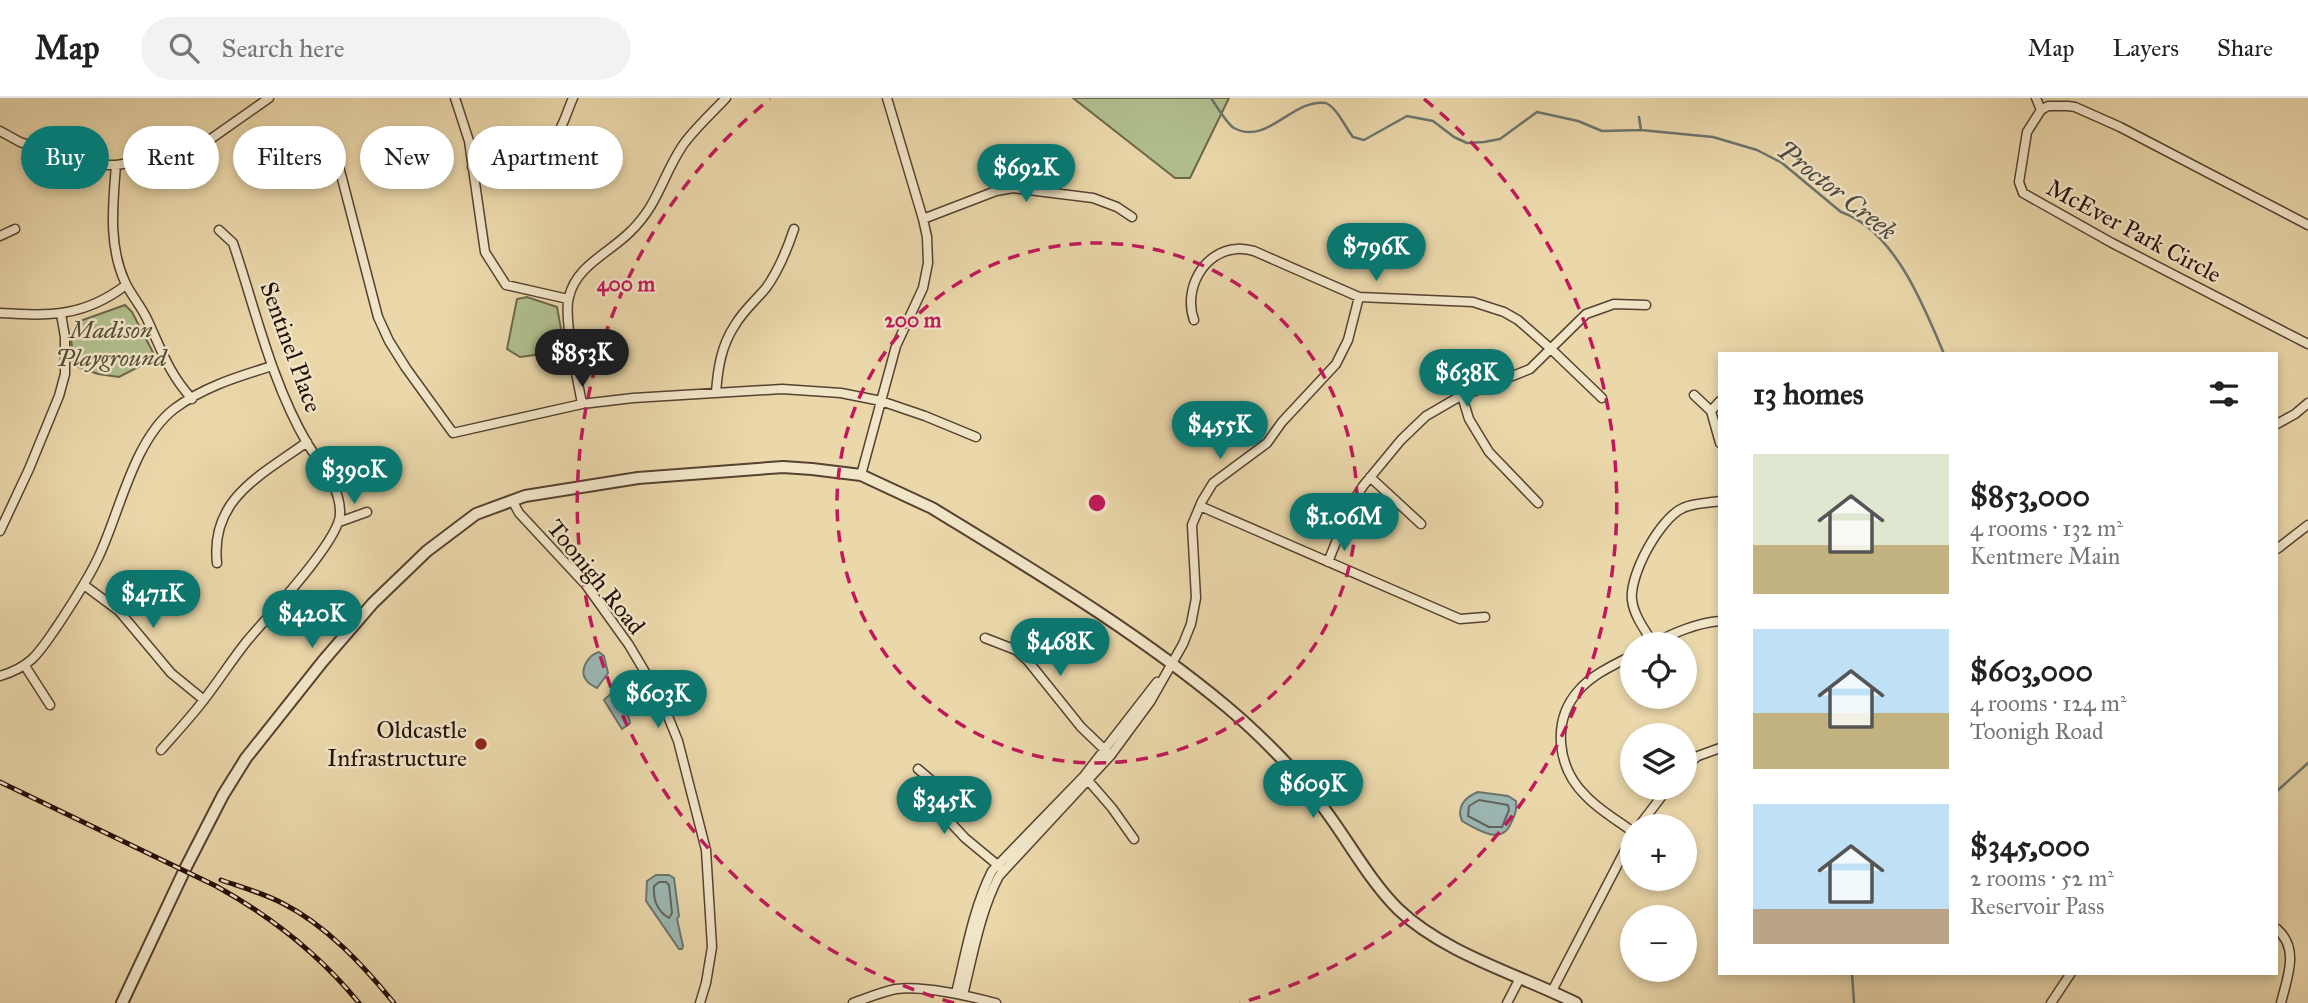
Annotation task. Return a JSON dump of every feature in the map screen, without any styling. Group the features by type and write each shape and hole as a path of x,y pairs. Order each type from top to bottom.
{"street":[{"path":"0,131 20,142 60,156 102,164 159,159 205,143 269,98"},
{"path":"455,98 468,138"},
{"path":"560,126 573,98"},
{"path":"582,404 569,323 568,299 575,281 650,211 682,147 726,98"},
{"path":"860,475 896,346 923,288 928,263 928,237 887,98"},
{"path":"2036,98 2041,110 2049,106 2075,107 2120,127 2308,225"},
{"name":"McEver Park Circle","path":"2041,110 2027,132 2019,182 2023,192 2112,243 2308,344"},
{"path":"116,164 113,220 118,265 126,285 146,316 166,363 192,399"},
{"path":"923,219 996,191 1013,188 1093,198 1118,207 1132,217"},
{"path":"345,189 378,317 406,368 453,433 582,404 716,392 803,390 841,393 881,401 976,437"},
{"path":"475,189 485,252 506,285 568,299"},
{"path":"0,236 15,229"},
{"path":"716,392 723,348 735,324 777,270 786,254 794,229"},
{"name":"Sentinel Place","path":"219,230 233,243 282,393 339,499 339,522"},
{"path":"1194,320 1190,307 1193,282 1206,265 1217,256 1237,248 1254,251 1359,297 1473,302 1504,312 1518,320 1602,398"},
{"path":"0,313 61,314 94,305 126,285"},
{"path":"959,994 983,890 1000,868 1108,752 1172,664 1183,644 1191,624 1196,598 1192,525 1213,483 1267,443 1282,422 1336,364 1348,340 1359,297"},
{"path":"1328,562 1351,505 1401,440 1426,416 1462,396 1530,369 1586,314 1606,305 1646,305"},
{"path":"0,531 59,396 65,374 65,337 61,314"},
{"path":"0,676 25,666 41,649 84,585 99,556 136,463 147,442 174,410 212,387 272,366"},
{"path":"1694,395 1711,411 1718,436"},
{"path":"1462,396 1469,419 1489,452 1538,503"},
{"path":"1711,411 1718,403"},
{"path":"2278,423 2308,403"},
{"path":"217,563 215,546 218,529 237,496 246,486 307,442"},
{"path":"122,1003 184,871 223,794 246,758 373,603 440,540 476,514 524,496 638,478 783,467 813,468 860,475 932,508 1150,645 1228,708 1291,769 1319,801 1397,908 1418,926 1451,945 1576,1003"},
{"path":"1370,477 1421,524"},
{"name":"Toonigh Road","path":"512,500 519,513 586,585 629,645 661,699 678,741 706,850 712,947 700,1003"},
{"path":"1647,632 1634,606 1632,590 1637,572 1656,534 1667,519 1684,507 1718,501"},
{"path":"1200,506 1460,619 1485,617"},
{"path":"162,750 322,552 339,522 367,512"},
{"path":"2278,548 2308,524"},
{"path":"84,585 118,611 171,673 204,700"},
{"path":"1679,632 1707,622 1718,621"},
{"path":"985,638 1016,650 1028,661 1081,727 1108,752"},
{"path":"1620,662 1601,672 1578,690 1564,713 1560,727 1562,754 1574,782 1592,802 1620,824"},
{"path":"25,666 50,705"},
{"path":"1697,757 1718,749"},
{"path":"918,769 932,781 951,823 1000,868"},
{"path":"1086,778 1134,839"},
{"path":"1648,814 1659,800"},
{"path":"1552,991 1620,859"},
{"path":"2278,930 2288,943 2291,957 2281,1003"},
{"path":"2051,1003 2070,975"},
{"path":"1507,1003 1520,978"},
{"path":"853,1003 900,988 959,994 996,1003"}],"green space":[{"path":"1073,98 1229,98 1190,178 1175,178"},
{"path":"527,297 557,307 565,351 520,357 507,349 517,299"},
{"name":"Madison Playground","path":"125,305 132,312 156,358 119,377 98,374 73,365 71,336 77,322"}],"water":[{"path":"599,652 604,656 608,673 597,688 584,677 584,668 588,660"},
{"path":"613,692 629,718 630,723 622,729 604,700"},
{"path":"1478,792 1508,796 1516,801 1514,817 1502,834 1489,834 1462,821 1460,811 1463,803"},
{"path":"656,875 669,875 674,878 682,949 679,949 646,901 647,881"}],"waterway":[{"name":"Proctor Creek","path":"1211,98 1231,126 1246,132 1269,127 1302,107 1326,103 1338,114 1353,137 1364,140 1407,116 1433,121 1467,143 1484,142 1500,139 1537,112 1578,121 1602,131 1641,130 1713,137 1757,150 1782,163 1841,212 1860,221 1877,235 1892,252 1917,293 1943,352"},
{"path":"1639,117 1641,130"},
{"name":"Proctor Creek","path":"2278,790 2308,763"},
{"path":"1852,975 1854,1003"}],"railway":[{"path":"0,782 237,898 311,953 359,1003"},
{"path":"221,880 275,899 314,923 357,960 394,1003"}],"place":[{"name":"Oldcastle Infrastructure","path":"481,744"}]}
